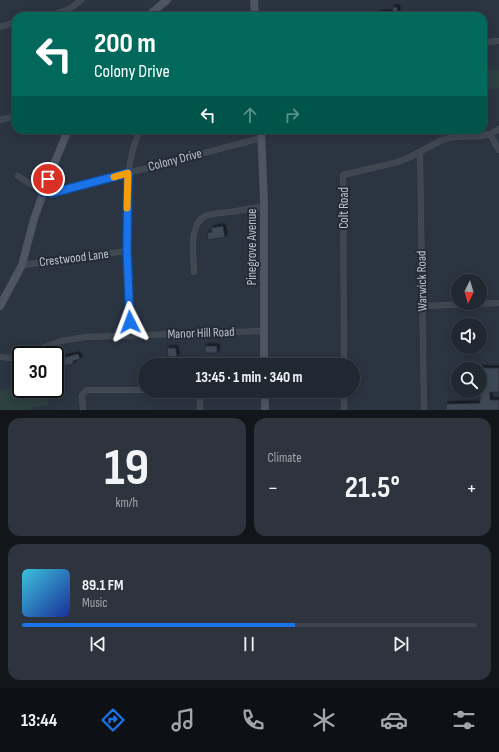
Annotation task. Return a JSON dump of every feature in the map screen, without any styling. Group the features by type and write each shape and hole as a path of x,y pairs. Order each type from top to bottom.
{"street":[{"path":"64,12 81,0"},
{"path":"153,12 167,0"},
{"path":"254,0 255,12"},
{"path":"0,27 12,23"},
{"path":"487,42 499,41"},
{"path":"0,120 12,117"},
{"path":"452,137 490,134 499,129"},
{"path":"0,306 22,265 43,192 65,134"},
{"path":"131,336 127,251 128,173 132,152 139,134"},
{"name":"Pinegrove Avenue","path":"261,134 264,207 264,358"},
{"path":"490,134 499,150"},
{"name":"Colt Road","path":"344,358 343,175 398,162 440,141 452,137"},
{"name":"Colony Drive","path":"43,192 52,193 261,138"},
{"name":"Warwick Road","path":"420,152 424,410"},
{"path":"18,176 43,192"},
{"path":"194,272 193,239 198,221 207,215 264,207"},
{"name":"Crestwood Lane","path":"22,265 127,251"},
{"path":"423,306 499,303"},
{"name":"Manor Hill Road","path":"47,346 61,341 86,337 264,331"},
{"name":"Manor Hill Road","path":"0,357 12,358"},
{"path":"83,410 82,395 87,390 138,390"},
{"path":"200,398 200,410"},
{"path":"264,398 265,410"},
{"path":"344,398 344,410"}],"shaded area":[{"path":"487,70 499,70 499,88 487,90"},
{"path":"12,388 12,398 47,398 49,405 33,407 30,410 0,410 0,391"}],"building":[{"path":"392,7 397,7 398,12 393,12"},
{"path":"223,226 225,237 208,240 207,233 212,232 211,228"},
{"path":"205,346 217,346 217,353 205,353"},
{"path":"167,348 176,348 177,357 168,357"},
{"path":"77,354 79,355 80,359 73,361 73,364 64,366 64,357"},
{"path":"487,368 499,368 499,392 490,392 490,400 499,400 499,410 446,410 446,404 480,403 480,398 487,398"}],"slow traffic":[{"path":"114,177 128,173 127,208"}],"route":[{"path":"48,179 43,192 52,193 128,173 127,251 130,322"}]}
